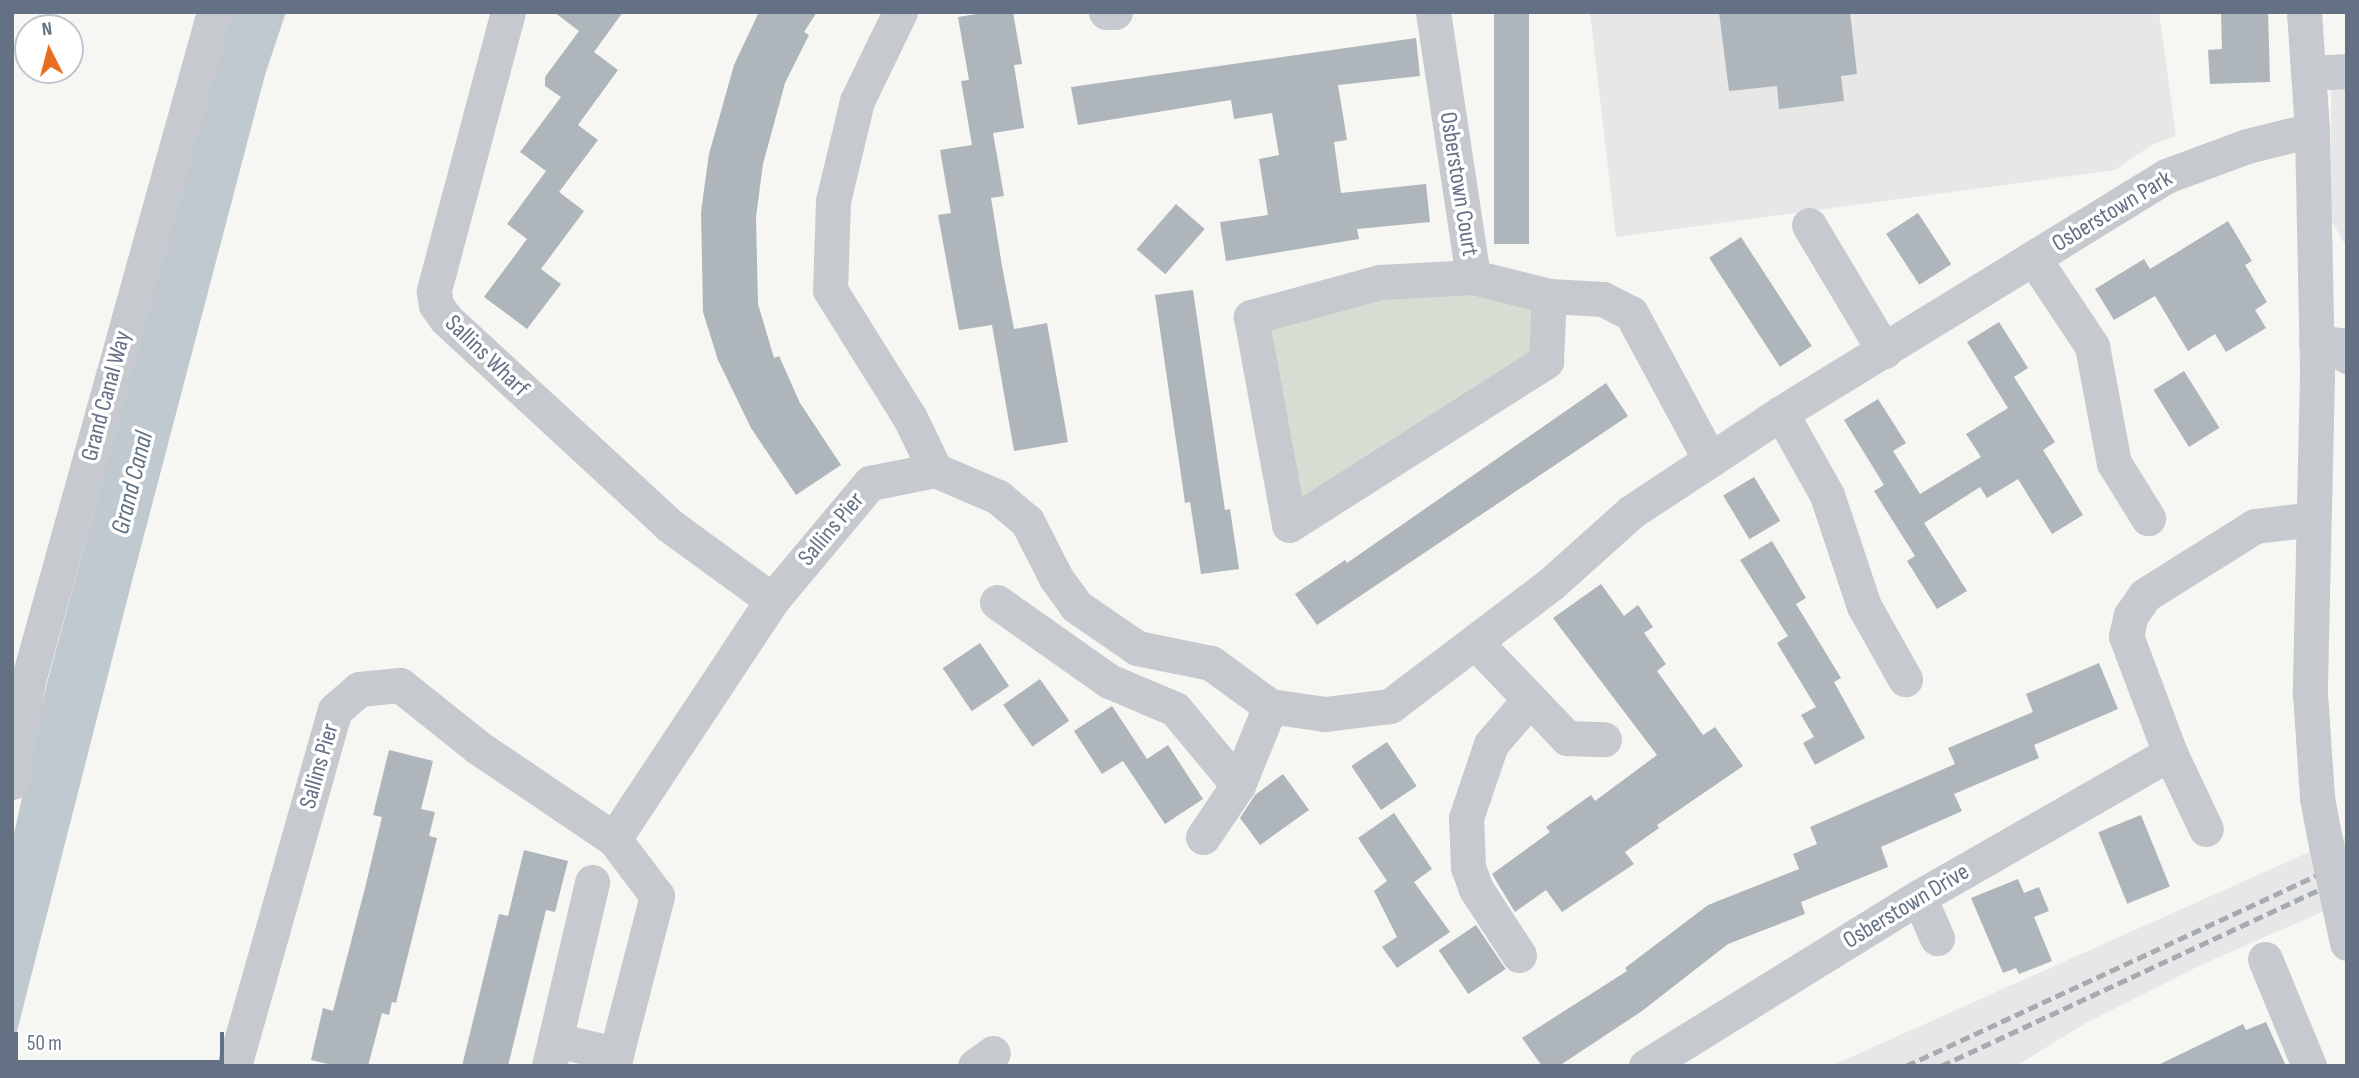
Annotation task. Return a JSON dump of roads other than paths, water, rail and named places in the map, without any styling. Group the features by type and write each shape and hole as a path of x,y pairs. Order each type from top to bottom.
{"street":[{"name":"Grand Canal Way","path":"12,782 27,681 214,12"},
{"name":"Sallins Wharf","path":"508,12 434,291 436,305 446,319 669,525 772,600"},
{"path":"900,12 854,113 833,201 830,290 910,418 935,470 998,497 1027,522 1056,579 1076,606 1137,648 1211,663 1269,706 1238,785 1203,837"},
{"path":"1106,12 1115,12"},
{"name":"Osberstown Court","path":"1433,12 1473,277 1549,296 1603,299 1631,313 1710,460"},
{"path":"2304,12 2332,349 2313,519 2310,694 2316,787 2347,943"},
{"path":"2308,73 2347,71"},
{"name":"Osberstown Park","path":"1269,706 1325,714 1390,706 1476,643 1631,512 1781,413 2166,176 2247,146 2312,130"},
{"path":"1809,225 1884,351"},
{"name":"Osberstown Park","path":"2034,259 2092,346 2114,463 2148,519"},
{"path":"1473,277 1380,282 1251,317 1289,525 1546,362 1549,296"},
{"path":"1781,413 1827,495 1864,606 1905,679"},
{"name":"Sallins Pier","path":"614,839 772,600 870,483 935,470"},
{"path":"2206,829 2170,753 2126,636 2131,615 2145,595 2255,526 2313,519"},
{"path":"997,603 1109,681 1175,709 1238,785"},
{"path":"1476,643 1567,738 1604,739"},
{"name":"Sallins Pier","path":"234,1066 335,709 359,689 400,685 479,748 614,839 657,895 615,1060"},
{"path":"1519,955 1476,889 1468,867 1465,831 1491,744 1529,700"},
{"name":"Osberstown Drive","path":"1646,1066 1919,897 2170,753"},
{"path":"592,882 552,1053 615,1060"},
{"path":"1919,897 1937,938"},
{"path":"2265,959 2304,1064"}],"water":[{"name":"Grand Canal","path":"230,12 286,12 265,75 12,1051 12,843 47,683"}],"railway":[{"path":"1906,1066 2347,861"},
{"path":"1941,1066 2347,877"}]}
